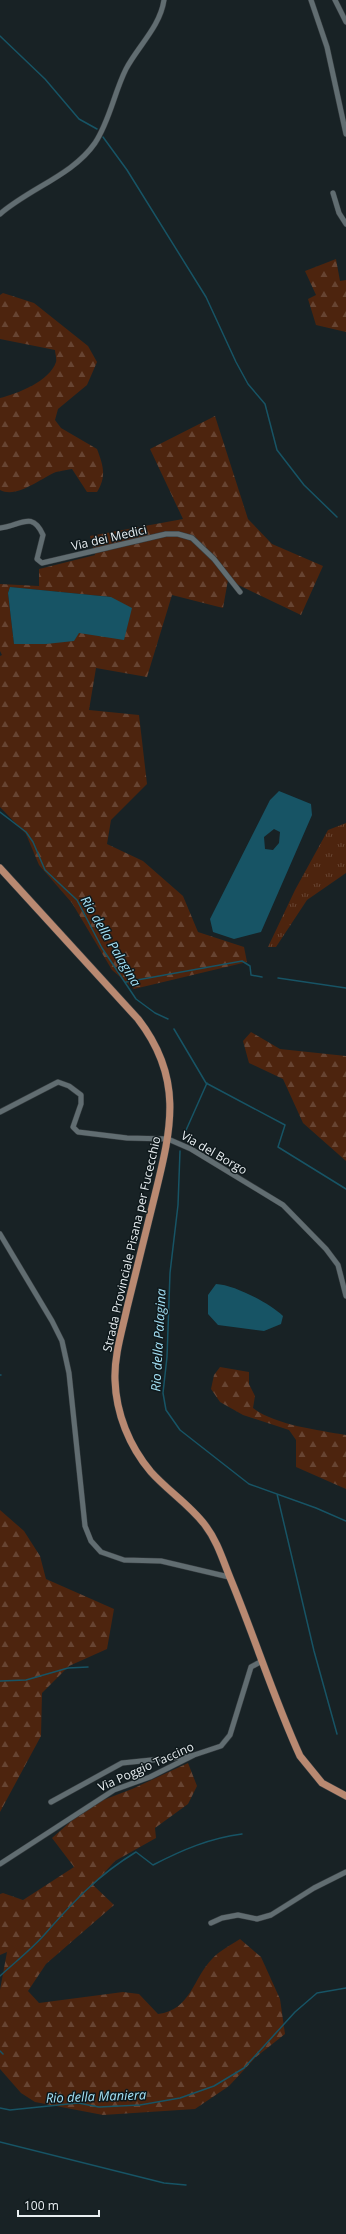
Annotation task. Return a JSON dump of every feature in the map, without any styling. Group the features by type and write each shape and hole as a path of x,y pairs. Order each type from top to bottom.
{"main road":[{"name":"Strada Provinciale Pisana per Fucecchio","path":"0,868 124,1003 150,1034 160,1054 167,1076 170,1095 168,1139 121,1333 115,1378 118,1404 129,1438 151,1472 193,1511 206,1527 224,1561 300,1756 322,1783 346,1796"}],"street":[{"path":"0,214 33,189 71,167 95,143 108,119 126,69 158,19 164,0"},
{"path":"312,0 327,48 346,134"},
{"path":"335,0 346,22"},
{"path":"334,193 339,212 346,224"},
{"name":"Via dei Medici","path":"0,528 31,520 37,523 43,535 37,559 42,563 166,534 186,535 214,559 240,592"},
{"name":"Via del Borgo","path":"0,1112 58,1082 69,1086 81,1096 81,1104 73,1127 78,1132 127,1138 168,1139 191,1149 283,1205 326,1249 338,1265 346,1296"},
{"path":"0,1234 52,1321 62,1341 69,1373 85,1526 91,1541 101,1552 124,1560 161,1561 229,1577"},
{"name":"Via Poggio Taccino","path":"0,1864 114,1790 150,1777 194,1755 221,1746 230,1735 251,1667 262,1661"},
{"path":"51,1802 122,1763 194,1755"},
{"path":"211,1923 222,1918 238,1915 257,1919 271,1915 314,1888 346,1872"}],"green space":[{"path":"336,259 340,281 346,280 346,332 316,325 308,299 316,295 305,271"},
{"path":"3,293 34,303 88,346 97,362 87,385 58,409 55,420 61,428 97,449 101,460 103,476 97,492 87,492 72,469 56,472 21,490 7,492 0,490 0,398 24,390 40,381 53,369 56,361 55,350 0,339 0,295"},
{"path":"215,416 248,519 272,544 323,566 301,615 228,580 223,608 172,595 147,677 96,668 89,710 139,715 147,784 111,820 107,844 143,861 183,896 198,932 244,947 247,962 134,989 112,970 72,903 39,865 26,834 0,807 0,656 2,655 0,651 0,584 39,586 39,569 95,555 90,536 183,519 150,449","holes":["10,587 111,597 89,633 78,633 14,644 8,593"]},
{"path":"346,823 346,873 307,900 276,947 268,947 295,890 328,830"},
{"path":"251,1032 280,1049 346,1056 346,1161 303,1123 283,1079 249,1063 243,1041"},
{"path":"220,1367 249,1372 249,1384 255,1396 253,1408 262,1414 297,1426 346,1435 346,1489 296,1467 296,1440 289,1430 243,1415 220,1402 211,1389 214,1375"},
{"path":"0,1510 24,1531 40,1556 46,1579 114,1609 107,1649 69,1666 42,1693 41,1736 0,1812"},
{"path":"188,1763 197,1786 188,1804 155,1828 156,1838 115,1861 93,1885 114,1905 46,1964 28,1991 39,2003 123,1992 139,1994 158,2014 169,2011 185,2000 212,1959 240,1939 261,1957 280,1999 285,2034 256,2057 229,2086 195,2109 103,2115 35,2102 21,2093 0,2069 0,1990 7,1952 0,1955 0,1894 3,1893 23,1900 74,1867 52,1838 78,1815 98,1802 132,1789"}],"water":[{"path":"10,587 111,597 132,608 124,640 79,633 74,641 46,644 14,644 8,593"},
{"path":"279,791 311,804 312,815 261,932 234,939 213,932 210,919 270,800","holes":["274,829 280,832 279,843 273,850 265,849 264,837"]},
{"path":"216,1284 242,1291 269,1306 283,1316 281,1324 264,1331 218,1325 208,1314 208,1295"}],"waterway":[{"path":"0,36 45,79 79,119 97,129"},
{"path":"103,137 127,170 206,297 236,362 248,384 265,404 277,450 304,485 337,517"},
{"name":"Rio della Palagina","path":"0,812 26,832 33,842 45,870 77,900 102,948 136,999 155,1013 168,1019"},
{"path":"126,982 242,961 250,966 251,975 262,977"},
{"path":"278,978 346,988"},
{"path":"174,1029 206,1083 285,1125 278,1147 346,1189"},
{"name":"Rio della Palagina","path":"183,1137 207,1083"},
{"name":"Rio della Palagina","path":"180,1151 178,1205 170,1273 167,1357 163,1393 166,1410 180,1430 249,1484 316,1508 346,1521"},
{"path":"277,1494 314,1651 337,1734"},
{"path":"0,1681 26,1680 68,1668 88,1667"},
{"path":"0,1976 35,1945 87,1889 98,1879 136,1852 153,1865 196,1845 219,1838 242,1834"},
{"name":"Rio della Maniera","path":"0,2108 10,2110 78,2103 99,2107 140,2105 180,2098 214,2086 244,2068 295,2012 317,1993 346,1988"},
{"path":"0,2051 3,2054"},
{"path":"0,2142 164,2183 186,2185"}]}
